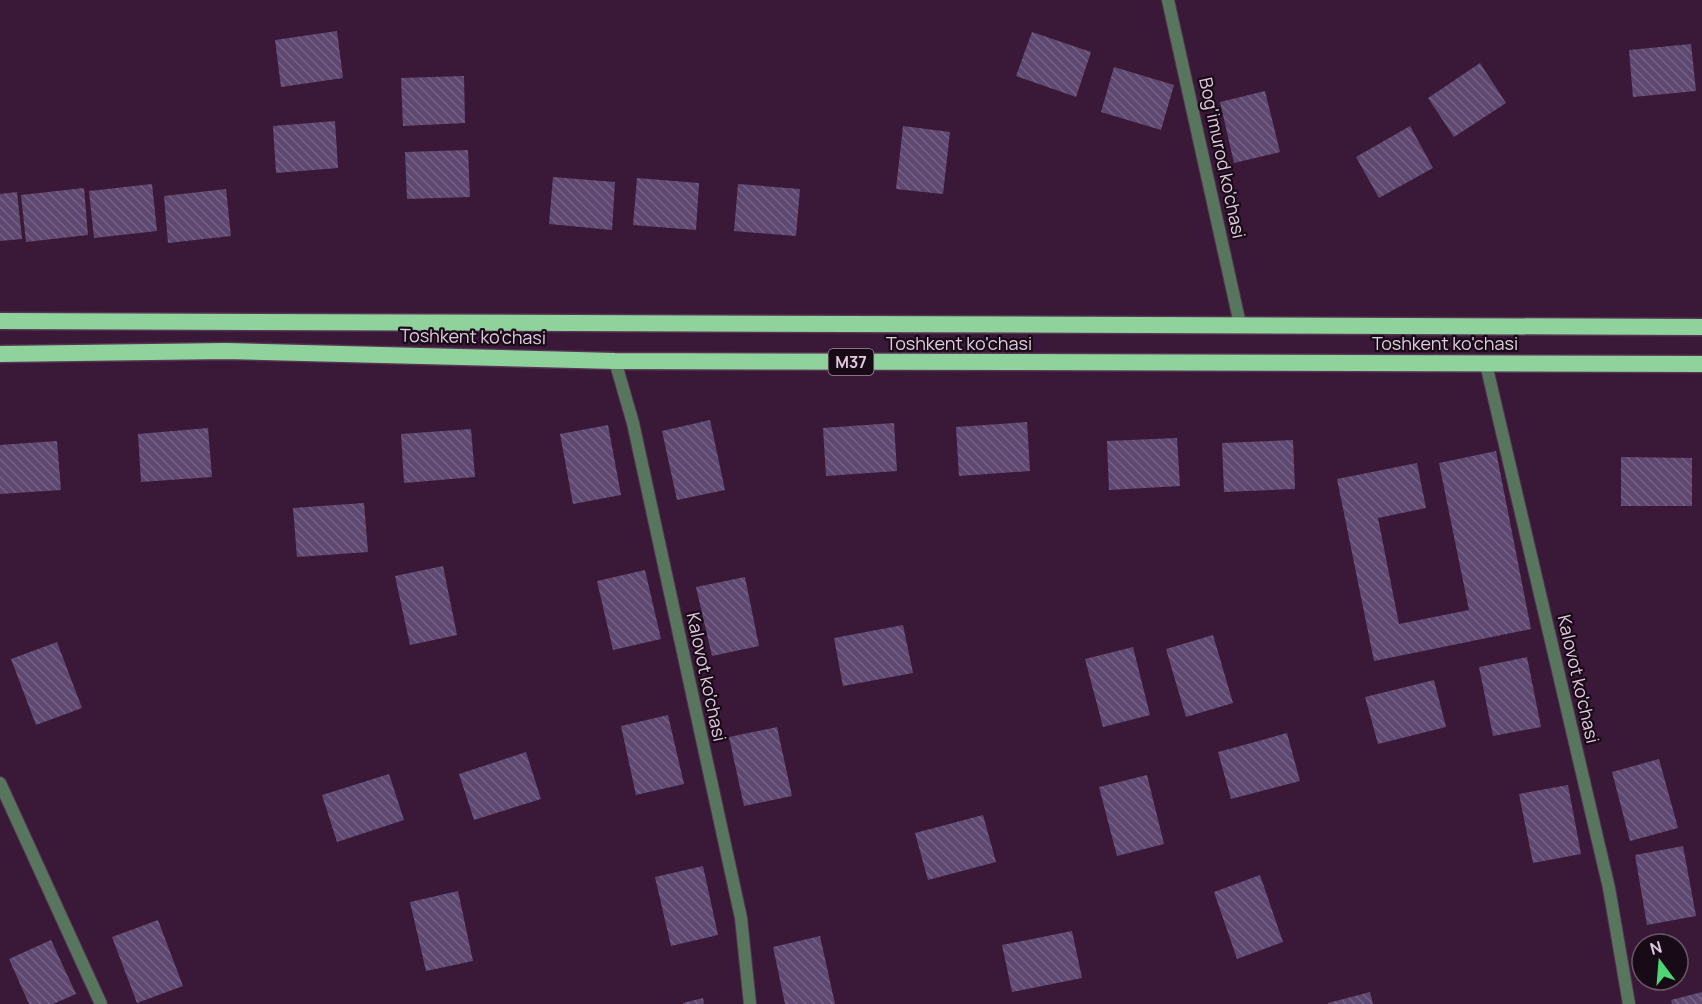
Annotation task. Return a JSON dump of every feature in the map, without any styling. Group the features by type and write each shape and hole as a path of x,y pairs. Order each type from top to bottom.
{"highway":[{"name":"Toshkent ko'chasi","path":"0,321 1702,327"},
{"name":"Toshkent ko'chasi","path":"0,354 226,351 615,361 1702,364"}],"street":[{"name":"Bog'imurod ko'chasi","path":"1168,0 1240,324"},
{"name":"Kalovot ko'chasi","path":"615,361 633,423 741,918 750,1004"},
{"name":"Kalovot ko'chasi","path":"1486,364 1609,888 1629,1004"},
{"path":"0,783 101,1004"}],"building":[{"path":"337,31 343,78 281,87 275,40"},
{"path":"1032,32 1091,52 1076,97 1016,76"},
{"path":"1691,44 1696,91 1633,97 1629,50"},
{"path":"1480,63 1506,103 1454,137 1428,98"},
{"path":"1114,67 1174,85 1161,130 1101,112"},
{"path":"464,76 465,123 403,126 401,78"},
{"path":"1265,91 1280,152 1234,163 1220,102"},
{"path":"335,121 338,168 276,173 273,126"},
{"path":"903,126 950,132 943,194 896,189"},
{"path":"1410,126 1433,168 1379,198 1356,157"},
{"path":"468,150 470,197 407,199 405,152"},
{"path":"553,177 615,182 612,230 549,224"},
{"path":"637,178 699,183 696,230 633,225"},
{"path":"152,184 157,231 94,238 89,191"},
{"path":"738,184 800,189 796,236 734,231"},
{"path":"84,188 88,235 26,242 21,195"},
{"path":"226,189 231,236 168,243 164,196"},
{"path":"17,192 22,239 0,241 0,194"},
{"path":"710,420 725,490 677,500 662,431"},
{"path":"1027,422 1030,471 959,476 956,427"},
{"path":"894,423 897,471 826,476 823,428"},
{"path":"608,425 621,495 573,504 560,434"},
{"path":"208,428 212,477 141,482 138,434"},
{"path":"471,429 475,477 404,483 401,434"},
{"path":"1177,438 1180,486 1109,490 1107,441"},
{"path":"1293,440 1295,489 1224,492 1222,443"},
{"path":"57,441 61,490 0,494 0,445"},
{"path":"1496,451 1531,629 1374,661 1337,479 1417,463 1426,508 1378,518 1399,624 1469,610 1439,463"},
{"path":"1621,457 1692,458 1692,506 1621,506"},
{"path":"364,503 368,552 297,557 293,508"},
{"path":"443,566 457,635 410,645 395,576"},
{"path":"645,570 661,639 613,650 597,581"},
{"path":"745,577 759,646 712,656 696,587"},
{"path":"903,625 913,673 843,686 834,638"},
{"path":"1213,635 1233,703 1186,717 1166,649"},
{"path":"57,642 82,708 36,725 11,659"},
{"path":"1133,647 1150,715 1103,727 1085,659"},
{"path":"1527,657 1541,727 1493,736 1479,667"},
{"path":"1434,680 1446,727 1378,744 1365,697"},
{"path":"668,715 684,784 636,795 621,726"},
{"path":"777,727 792,796 744,806 729,737"},
{"path":"1287,733 1300,781 1231,799 1218,752"},
{"path":"526,752 541,799 474,820 459,774"},
{"path":"1659,759 1678,828 1630,841 1612,772"},
{"path":"389,774 404,820 337,842 322,795"},
{"path":"1147,775 1164,844 1117,856 1099,787"},
{"path":"1568,785 1581,854 1533,863 1519,794"},
{"path":"983,815 996,862 928,880 915,833"},
{"path":"1683,846 1696,916 1647,925 1635,855"},
{"path":"703,866 718,935 671,946 655,877"},
{"path":"1260,875 1283,942 1237,959 1214,892"},
{"path":"458,891 473,961 426,971 410,902"},
{"path":"158,920 183,986 137,1003 112,937"},
{"path":"1072,931 1082,978 1012,992 1002,945"},
{"path":"820,936 835,1004 785,1004 773,947"},
{"path":"51,940 76,994 53,1004 29,1004 9,959"},
{"path":"1370,992 1373,1004 1328,1004 1328,1003"},
{"path":"1702,992 1702,1004 1672,1004 1671,1000"},
{"path":"703,998 704,1004 683,1004 683,1003"}]}
